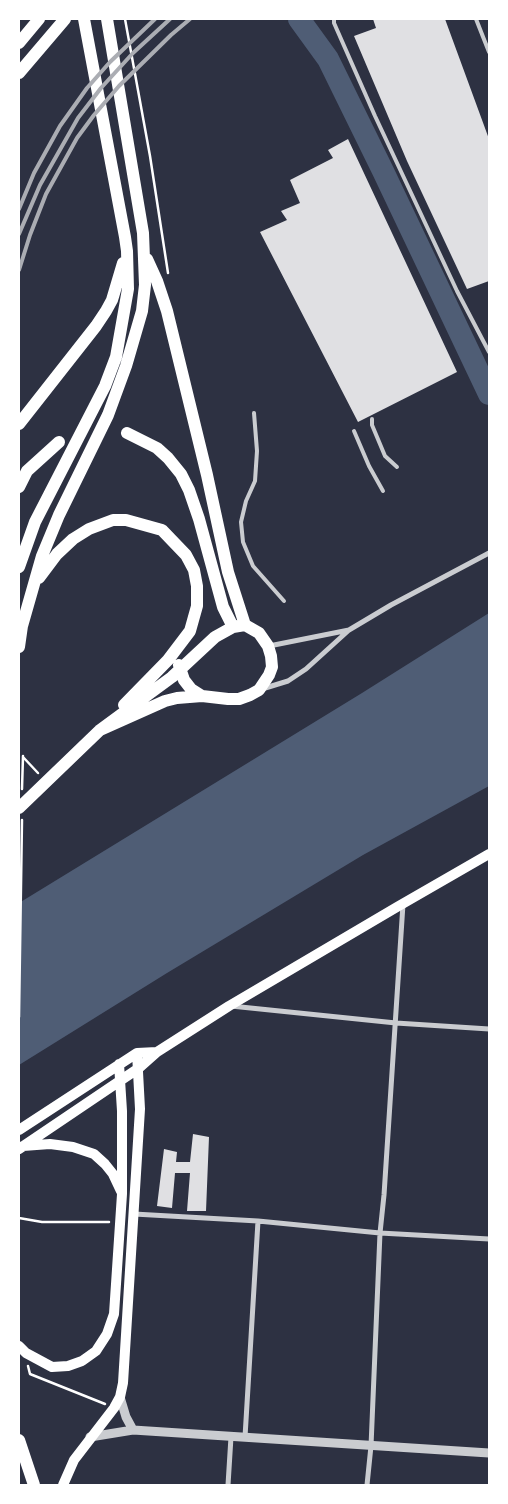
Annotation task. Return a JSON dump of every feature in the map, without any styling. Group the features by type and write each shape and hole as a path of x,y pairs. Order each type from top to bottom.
{"main road":[{"path":"19,43 40,19"},
{"path":"19,73 65,19"},
{"path":"19,567 35,522 105,386 116,357 128,289 127,251 84,19"},
{"path":"19,647 22,626 42,556 59,515 108,415 126,366 142,311 145,285 143,233 107,19"},
{"path":"19,424 106,311 112,300 127,251"},
{"path":"145,255 158,281 167,311 207,475 239,626"},
{"path":"100,730 164,701 177,698 202,696 239,699 259,690 269,675 272,666 268,646 259,633 239,626 223,607 199,519 181,474 157,448 127,433"},
{"path":"19,487 27,471 59,442"},
{"path":"20,811 45,782 100,730 179,646 190,631 197,606 198,586 194,570 186,555 162,530 126,520 113,520 89,529 73,539 57,554 34,585"},
{"path":"100,730 180,671 215,637 239,626"},
{"path":"179,646 178,662 180,671 191,689 202,696"},
{"path":"21,1147 121,1081 158,1052 229,1006 489,854"},
{"path":"19,1130 137,1053 158,1052"},
{"path":"63,1485 74,1460 114,1408 120,1396 125,1355 140,1109 137,1053"},
{"path":"22,1350 52,1367 68,1366 82,1361 96,1351 107,1334 114,1314 122,1194 121,1081 119,1064"},
{"path":"21,1147 50,1144 73,1147 94,1154 113,1174 122,1194"},
{"path":"19,1440 34,1485"}],"street":[{"path":"259,690 288,681 306,669 350,630 391,605 489,553"},
{"path":"268,646 350,630"},
{"path":"367,1485 371,1446 380,1233 396,1023 402,904"},
{"path":"229,1006 396,1023 489,1029"},
{"path":"134,1214 258,1221 380,1233 489,1239"},
{"path":"245,1438 258,1221"},
{"path":"120,1396 126,1417 133,1430"},
{"path":"90,1438 133,1430 489,1453"},
{"path":"228,1485 231,1437"}],"lane":[{"path":"334,19 334,23 375,116 457,291 489,352"},
{"path":"476,19 489,52"},
{"path":"254,412 257,451 255,481 246,501 241,522 243,542 253,566 284,601"},
{"path":"372,418 374,431 385,456 397,466"},
{"path":"354,432 369,466 383,491"}],"path":[{"path":"125,19 150,156 168,274"},
{"path":"22,794 22,756 45,782"},
{"path":"19,1017 20,811"},
{"path":"19,1218 42,1222 120,1222"},
{"path":"22,1350 30,1374 114,1408"}],"water":[{"path":"489,613 489,786 363,855 19,1065 19,903"}],"building":[{"path":"373,19 445,19 489,139 489,281 467,289 407,161 354,36 376,28"},
{"path":"348,139 457,372 358,422 260,232 287,220 281,211 300,203 290,180 333,158 328,150"},
{"path":"193,1134 209,1137 206,1211 187,1211 190,1173 175,1173 172,1208 157,1206 164,1149 177,1152 176,1162 190,1162"}],"waterway":[{"path":"299,19 328,59 489,394"}],"railway":[{"path":"19,209 34,173 60,126 87,88 110,62 155,19"},
{"path":"19,234 40,185 78,118 101,88 133,53 170,19"},
{"path":"19,270 46,194 77,138 119,86 190,19"}]}
